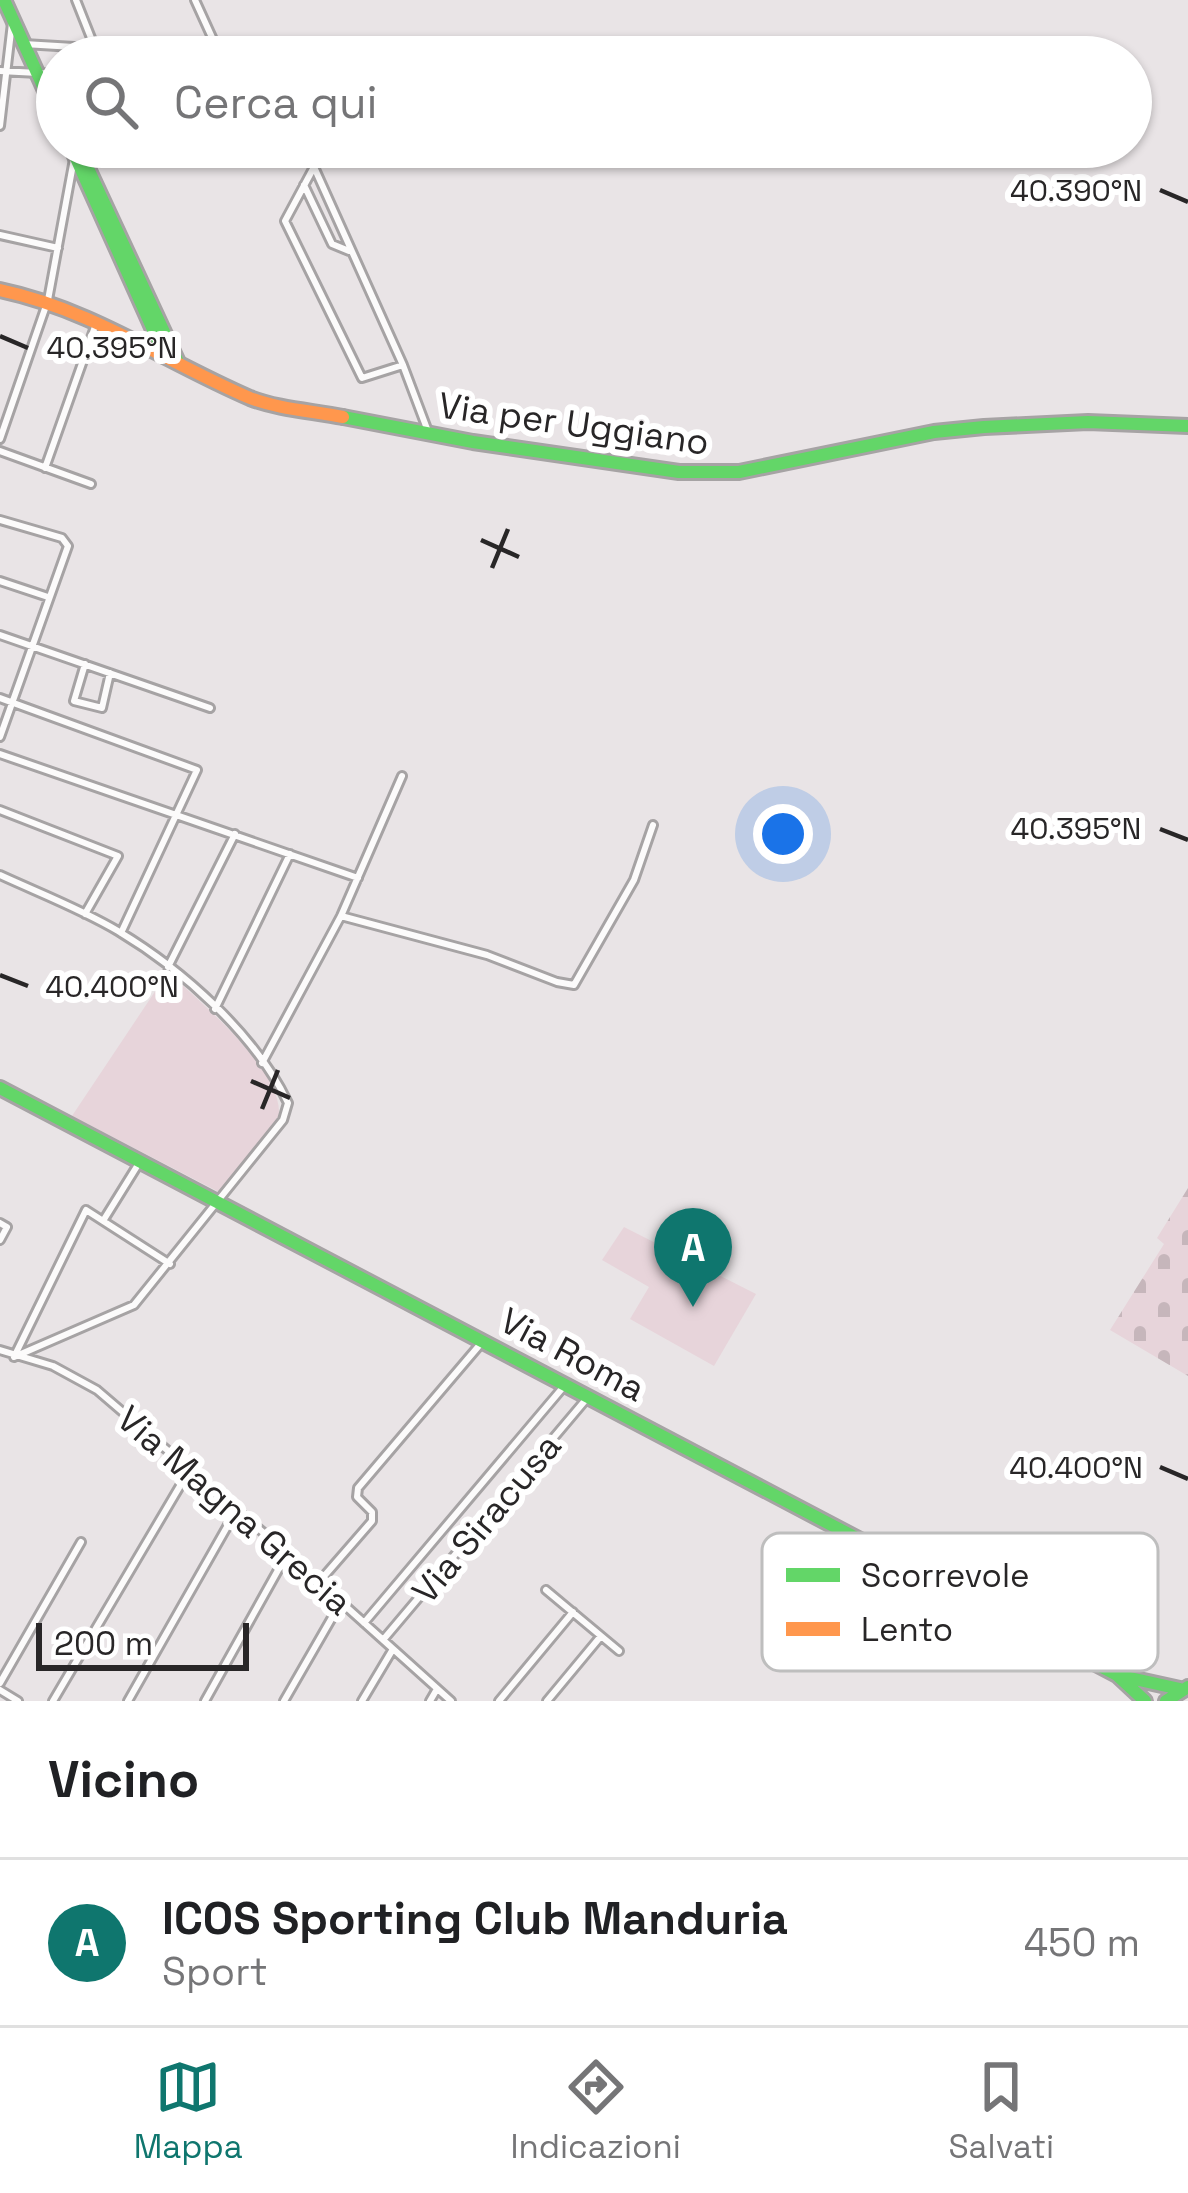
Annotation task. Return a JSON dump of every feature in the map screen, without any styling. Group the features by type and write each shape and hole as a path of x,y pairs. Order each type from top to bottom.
{"street":[{"path":"7,0 36,58"},
{"path":"7,0 27,44"},
{"path":"76,0 90,36"},
{"path":"195,0 211,36"},
{"path":"0,126 13,18"},
{"path":"27,44 36,45"},
{"path":"5,71 36,73"},
{"path":"0,439 48,300 71,168"},
{"path":"82,168 171,357"},
{"path":"313,168 285,221 362,378 403,365"},
{"path":"315,168 429,434"},
{"path":"304,185 332,244 352,252"},
{"path":"0,236 58,248"},
{"name":"Via per Uggiano","path":"0,290 48,300 97,321 255,400 429,434 709,474 983,427 1088,422 1188,426"},
{"path":"45,468 97,321"},
{"path":"0,451 91,484"},
{"path":"0,520 66,542 68,553 0,737"},
{"path":"0,580 48,597"},
{"path":"0,635 210,708"},
{"path":"85,664 74,701 101,707 110,673"},
{"path":"0,698 195,768 197,776 121,933"},
{"path":"0,754 358,878"},
{"path":"262,1063 341,916 403,776"},
{"path":"0,811 118,856 86,914"},
{"path":"341,916 574,985 634,880 653,825"},
{"path":"168,967 236,834"},
{"path":"215,1009 290,854"},
{"path":"0,875 121,933 168,967 215,1009 262,1063 288,1103 287,1114 220,1202 134,1305 14,1357"},
{"name":"Via Roma","path":"0,1088 849,1533"},
{"path":"103,1221 140,1161"},
{"path":"14,1357 86,1210 170,1264"},
{"path":"0,1223 7,1227 0,1240"},
{"path":"319,1582 372,1521 372,1512 356,1492 483,1341"},
{"name":"Via Magna Grecia","path":"0,1350 52,1366 97,1390 451,1701"},
{"path":"364,1623 565,1384"},
{"name":"Via Siracusa","path":"383,1640 589,1396"},
{"path":"53,1701 190,1469"},
{"path":"128,1701 237,1509"},
{"path":"18,1701 0,1687 81,1542"},
{"path":"205,1701 287,1554"},
{"path":"546,1590 619,1651"},
{"path":"284,1701 341,1602"},
{"path":"499,1701 573,1612"},
{"path":"547,1701 601,1636"},
{"path":"362,1701 393,1649"},
{"name":"Via Roma","path":"1110,1671 1145,1701"},
{"name":"Via Roma","path":"1118,1675 1186,1688"},
{"path":"1166,1701 1186,1688"},
{"path":"430,1701 437,1689"}],"green space":[{"path":"168,972 240,1042 272,1085 278,1105 277,1123 223,1194 72,1116"},
{"path":"1188,1188 1188,1376 1110,1330 1164,1244 1157,1238"},
{"path":"624,1227 756,1294 714,1366 630,1319 649,1287 602,1260"}],"traffic: fast":[{"path":"4,0 36,71"},
{"path":"80,168 164,354"},
{"path":"88,168 177,360"},
{"path":"343,417 473,442 679,472 739,472 934,432 984,427 1088,422 1188,426"},
{"path":"0,1088 847,1533"},
{"path":"1109,1671 1145,1701"},
{"path":"1121,1676 1180,1689"},
{"path":"1166,1701 1188,1687"}],"traffic: slow":[{"path":"0,290 97,323 250,398 343,417"}],"place":[{"name":"ICOS Sporting Club Manduria","path":"693,1307"}]}
